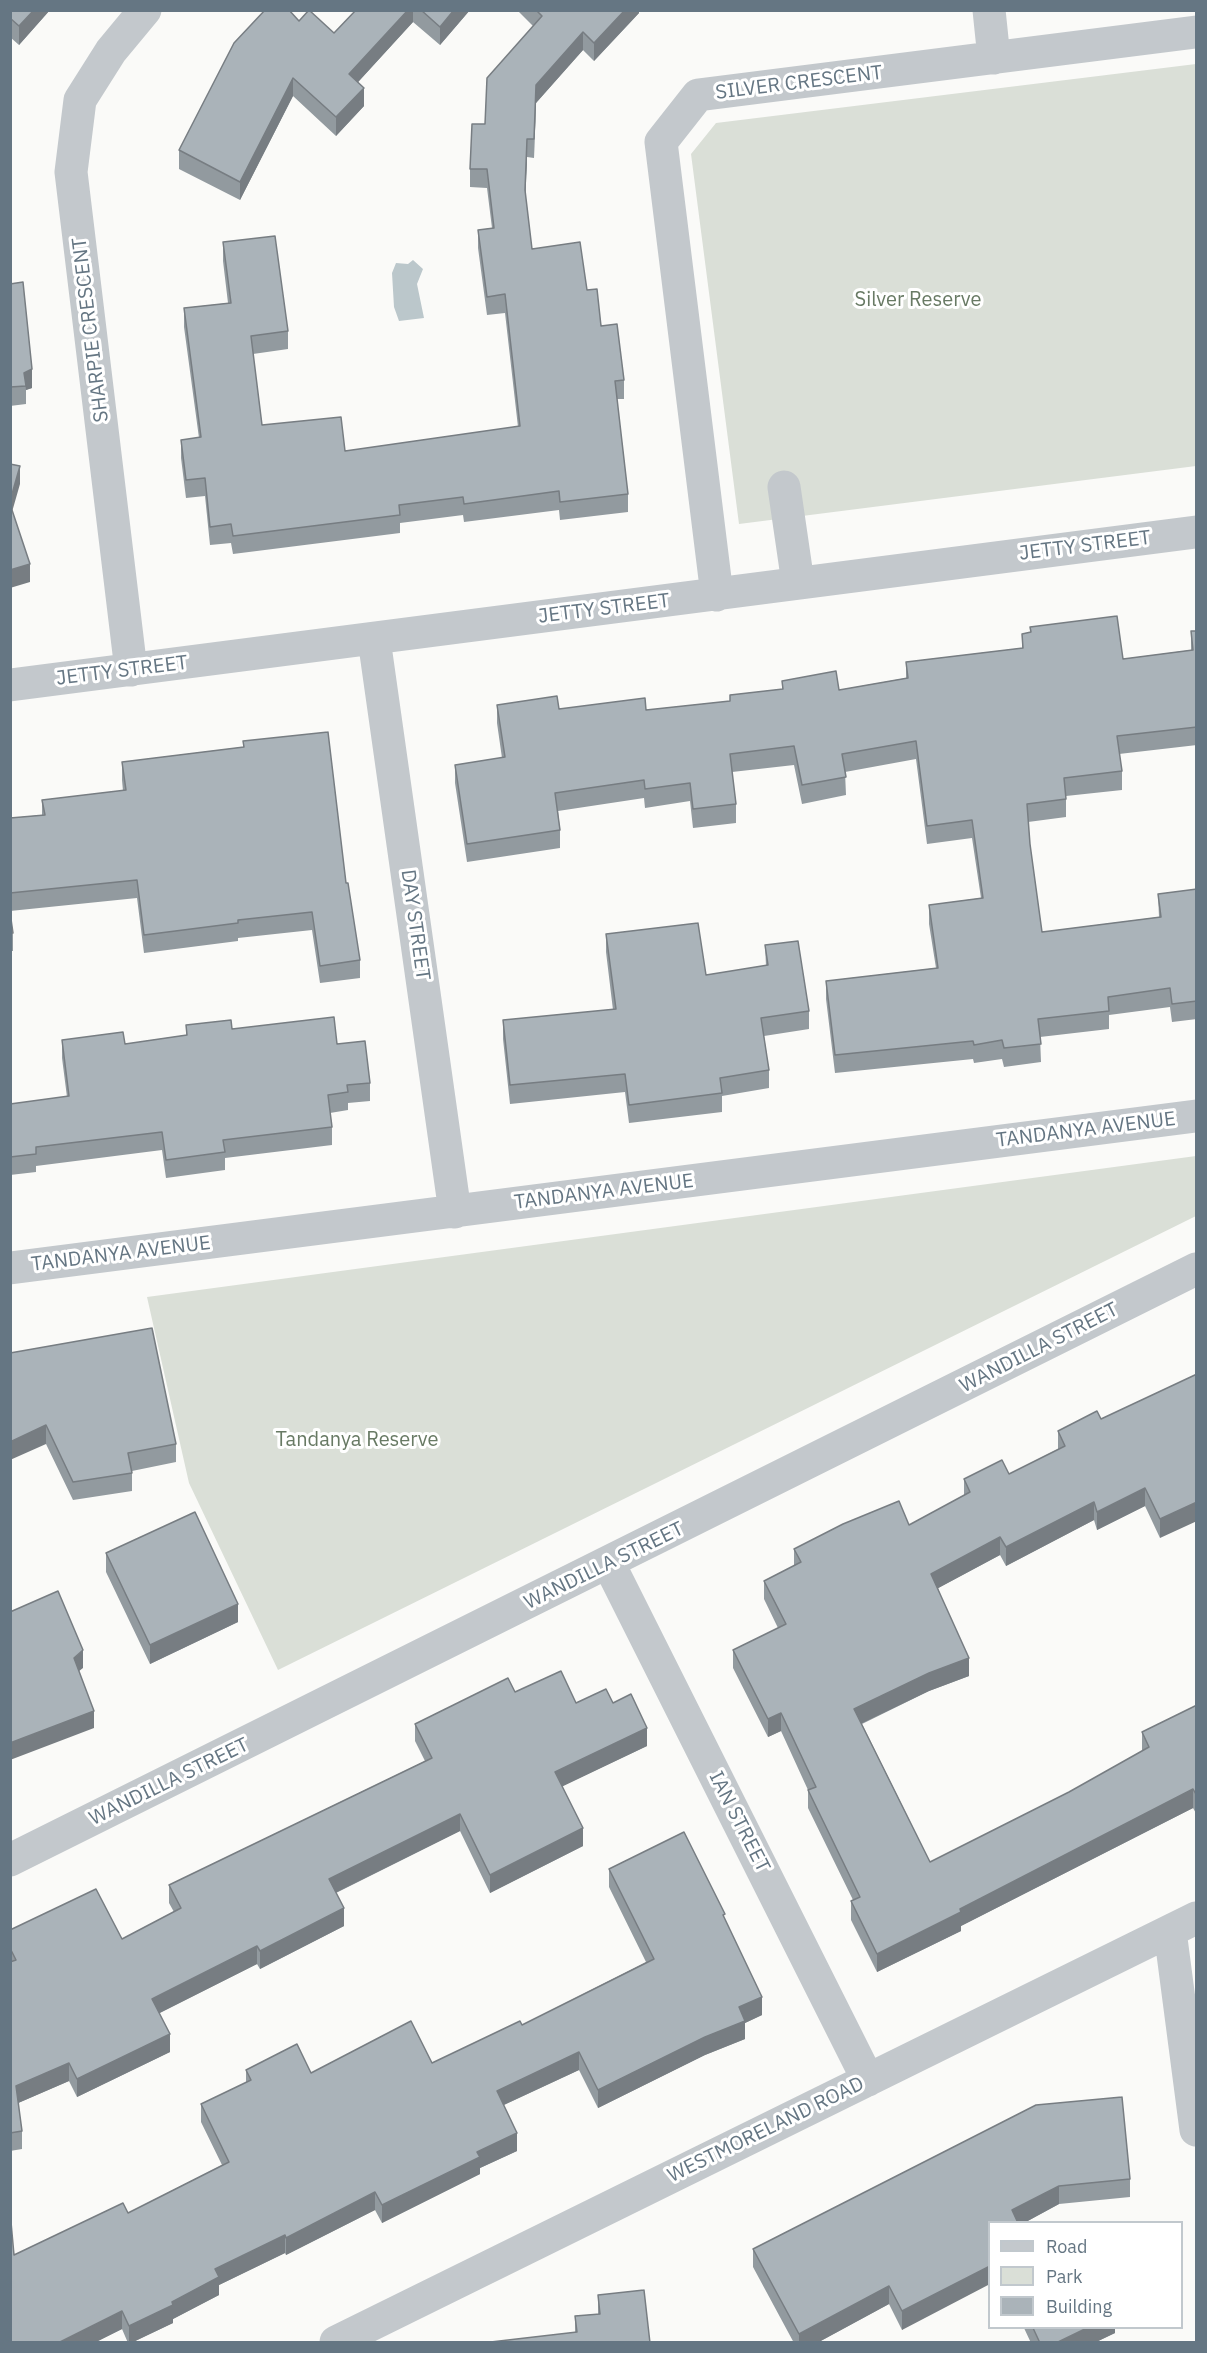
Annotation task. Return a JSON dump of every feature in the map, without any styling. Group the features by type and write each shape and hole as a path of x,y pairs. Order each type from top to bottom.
{"street":[{"name":"SHARPIE CRESCENT","path":"131,670 72,172 80,100 111,51 145,10"},
{"path":"989,10 994,58"},
{"name":"SILVER CRESCENT","path":"717,595 661,142 698,95 1197,32"},
{"path":"784,487 798,583"},
{"name":"JETTY STREET","path":"10,685 1197,532"},
{"name":"DAY STREET","path":"374,639 455,1212"},
{"name":"TANDANYA AVENUE","path":"10,1268 1197,1116"},
{"name":"WANDILLA STREET","path":"10,1860 609,1564 1197,1269"},
{"name":"IAN STREET","path":"609,1564 868,2080"},
{"path":"1183,1925 1197,2130"},
{"name":"WESTMORELAND ROAD","path":"336,2343 1183,1925"}],"green space":[{"name":"Silver Reserve","path":"1196,64 1196,466 739,524 691,154 716,123"},
{"name":"Tandanya Reserve","path":"1196,1156 1196,1216 278,1670 189,1483 147,1297"}],"shaded area":[{"path":"413,260 423,269 417,284 424,318 399,321 394,307 392,273 396,263 408,264"}],"building":[{"path":"10,10 34,10 19,26 10,18"},
{"path":"265,10 289,10 299,21 309,10 334,33 356,10 408,10 349,74 364,88 336,117 293,78 240,182 179,150 234,43"},
{"path":"421,10 454,10 440,27"},
{"path":"536,10 625,10 594,43 583,32 536,85 534,139 527,139 525,190 532,249 580,242 587,290 597,289 601,326 617,324 624,380 615,381 628,494 560,502 559,491 464,504 463,497 399,505 400,515 233,536 231,524 210,527 205,478 186,480 181,440 201,437 184,308 231,303 223,242 275,236 288,331 251,336 262,425 341,417 345,451 520,426 505,294 487,297 478,230 494,228 487,169 470,169 472,124 485,124 487,78 542,16"},
{"path":"23,282 32,369 24,373 26,386 10,387 10,284"},
{"path":"10,464 20,466 10,501"},
{"path":"10,504 30,564 10,570"},
{"path":"1117,616 1123,659 1193,650 1191,631 1197,631 1197,727 1117,736 1122,771 1064,778 1066,799 1027,804 1042,932 1161,917 1158,894 1197,889 1197,1001 1172,1004 1170,988 1108,997 1109,1011 1038,1019 1041,1044 1004,1048 1002,1040 974,1045 973,1041 835,1055 826,981 938,968 929,905 983,898 972,820 927,826 916,741 842,754 846,777 802,785 794,746 730,754 736,804 693,809 690,783 645,789 644,780 555,793 560,830 467,844 455,765 505,757 497,705 557,696 559,709 645,698 646,710 730,701 730,695 783,689 782,681 836,671 839,690 908,678 906,662 1023,648 1022,634 1031,632 1030,627"},
{"path":"328,732 346,883 348,883 360,960 320,966 312,912 238,920 238,923 144,935 137,880 10,893 10,818 45,815 42,800 126,790 122,762 244,747 243,741"},
{"path":"10,912 13,933 10,933"},
{"path":"698,923 706,975 768,965 765,945 798,941 809,1011 761,1018 769,1070 720,1078 722,1093 629,1105 625,1074 510,1085 503,1020 616,1009 606,934"},
{"path":"334,1017 337,1044 365,1041 370,1083 347,1085 348,1092 328,1095 332,1127 223,1140 225,1152 166,1160 162,1132 36,1147 36,1154 10,1157 10,1104 69,1096 62,1040 123,1032 125,1044 187,1035 186,1025 231,1020 232,1029"},
{"path":"152,1328 176,1444 128,1453 132,1473 73,1482 46,1425 10,1442 10,1353"},
{"path":"1197,1374 1197,1502 1160,1519 1145,1488 1097,1512 1094,1502 1006,1547 1000,1537 931,1574 969,1658 929,1673 854,1709 930,1862 1069,1792 1149,1747 1142,1732 1197,1705 1197,1796 1193,1789 877,1954 851,1901 860,1897 808,1790 816,1787 781,1713 768,1719 733,1650 786,1624 764,1581 801,1562 794,1549 843,1524 899,1501 909,1525 970,1492 964,1479 1002,1460 1009,1474 1065,1446 1058,1431 1097,1411 1101,1419"},
{"path":"195,1512 238,1604 150,1645 106,1553"},
{"path":"58,1591 83,1650 74,1658 94,1711 10,1743 10,1612"},
{"path":"561,1671 576,1703 606,1689 613,1703 631,1694 647,1728 555,1772 583,1828 490,1875 460,1814 329,1879 344,1908 260,1951 257,1946 152,1999 170,2034 77,2079 69,2063 16,2086 22,2131 10,2133 10,1962 16,1960 10,1948 10,1930 96,1889 122,1939 181,1908 169,1885 432,1758 415,1724 508,1678 515,1692"},
{"path":"684,1832 725,1914 723,1915 762,1997 739,2007 745,2021 705,2037 598,2090 579,2052 497,2091 517,2133 477,2152 480,2157 382,2205 375,2192 286,2238 285,2235 215,2269 219,2277 172,2302 173,2305 129,2326 122,2311 58,2343 10,2343 10,2211 14,2255 123,2203 128,2213 229,2162 201,2104 251,2080 246,2070 297,2044 311,2073 411,2021 432,2063 520,2021 522,2025 654,1959 609,1869"},
{"path":"1122,2097 1130,2179 1059,2186 1012,2210 1017,2221 988,2221 988,2267 902,2311 889,2286 799,2334 753,2249 1036,2105"},
{"path":"644,2290 650,2343 482,2343 577,2332 575,2316 600,2314 598,2295"},
{"path":"1033,2329 1085,2329 1056,2343 1040,2343"}]}
